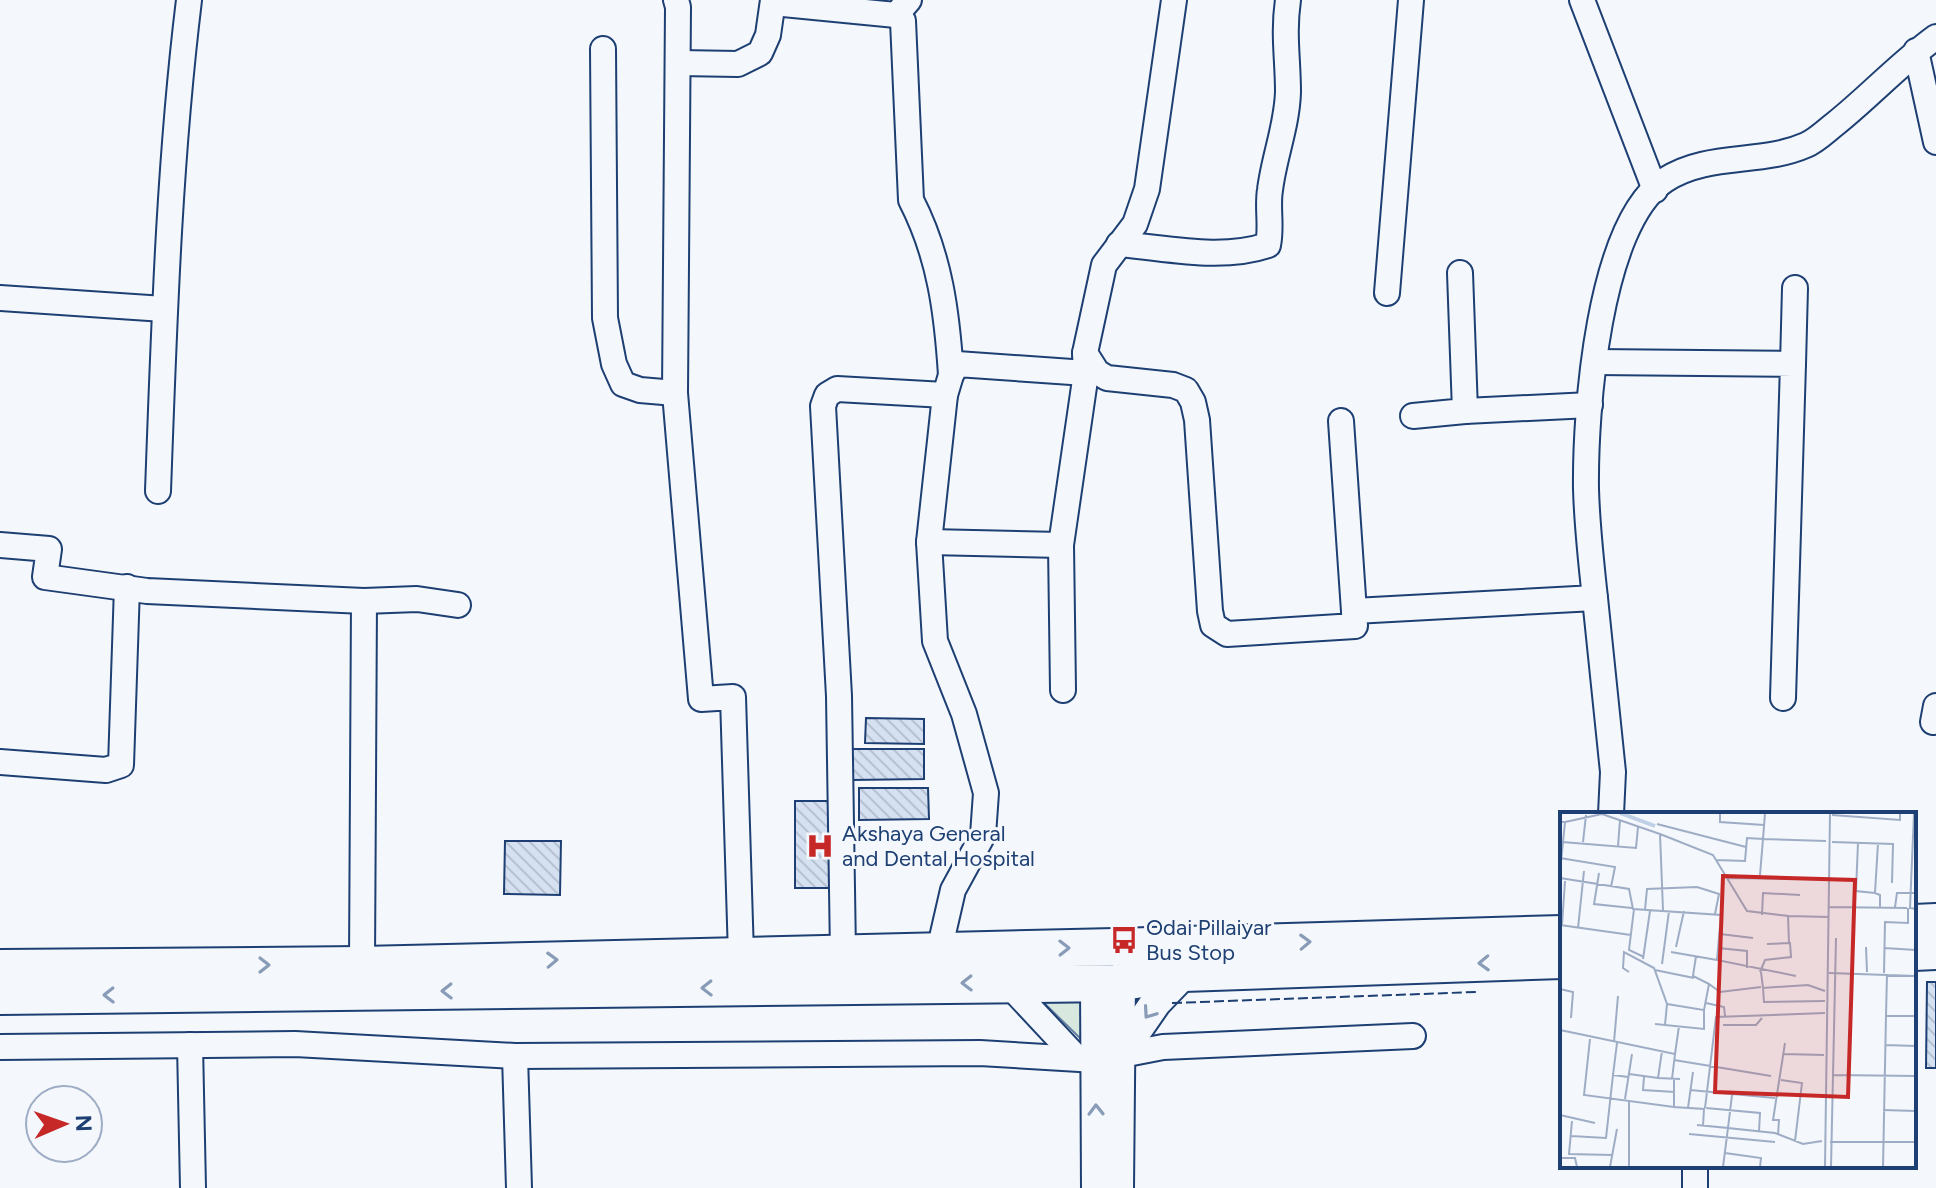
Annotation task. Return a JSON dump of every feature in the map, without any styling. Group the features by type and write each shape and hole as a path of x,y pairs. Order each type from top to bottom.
{"highway":[{"path":"1916,923 1936,922"},
{"path":"0,996 1006,982 1560,934"},
{"path":"0,968 362,965 939,951 1111,974 1560,960"},
{"path":"1916,952 1936,951"}],"main road":[{"path":"1097,1058 1184,973"},
{"path":"1097,1188 1097,1058 1111,974"},
{"path":"1097,1058 1118,1188"}],"street":[{"path":"158,491 164,309 181,62 189,0"},
{"path":"676,0 679,63 675,393 701,699 733,697 741,955"},
{"path":"1063,690 1061,545 1085,363 1104,265 1135,224 1147,189 1174,0"},
{"path":"1119,244 1221,254 1268,245 1271,222 1269,193 1284,129 1288,92 1284,29 1288,0"},
{"path":"1387,293 1411,0"},
{"path":"1581,0 1655,190"},
{"path":"679,63 738,64 760,53 768,35 773,1 902,7 911,200 925,226 938,267 948,327 948,385 929,542 935,641 964,714 986,793 983,835 953,890 939,951"},
{"path":"1611,812 1613,772 1586,488 1595,362 1616,256 1626,229 1642,203 1665,180 1697,166 1777,155 1808,144 1859,105 1926,44"},
{"path":"1926,44 1936,142"},
{"path":"603,49 605,318 610,346 623,384 640,390 675,393"},
{"path":"1460,273 1465,411"},
{"path":"1783,698 1795,288"},
{"path":"0,298 164,309"},
{"path":"1595,362 1793,364"},
{"path":"948,385 957,364 1085,363 1107,378 1173,385 1186,390 1193,402 1197,420 1210,611 1213,625 1227,634 1355,626 1341,421"},
{"path":"843,953 839,696 823,406 827,395 837,389 948,385"},
{"path":"1413,416 1590,405"},
{"path":"929,542 1061,545"},
{"path":"0,545 49,549 45,577 147,591 364,601 417,599 458,605"},
{"path":"0,762 106,770 121,765 127,587"},
{"path":"1354,611 1595,598"},
{"path":"362,965 364,601"},
{"path":"1006,982 1097,1058"},
{"path":"0,1047 295,1044 515,1056 980,1053 1097,1058 1163,1047 1413,1036"},
{"path":"190,1045 193,1188"},
{"path":"515,1056 519,1188"}],"shaded area":[{"path":"1038,997 1088,999 1085,1043"}],"building":[{"path":"866,718 924,719 924,744 865,743"},
{"path":"852,749 924,749 924,779 852,780"},
{"path":"859,788 928,788 929,819 859,820"},
{"path":"795,801 836,801 836,888 795,888"},
{"path":"505,841 561,841 560,895 504,894"},
{"path":"1927,982 1936,982 1936,1068 1926,1068"}],"fence":[{"path":"1172,1003 1476,992"}],"place":[{"name":"Akshaya General and Dental Hospital","path":"820,846"},
{"name":"Odai Pillaiyar Bus Stop","path":"1124,940"}]}
